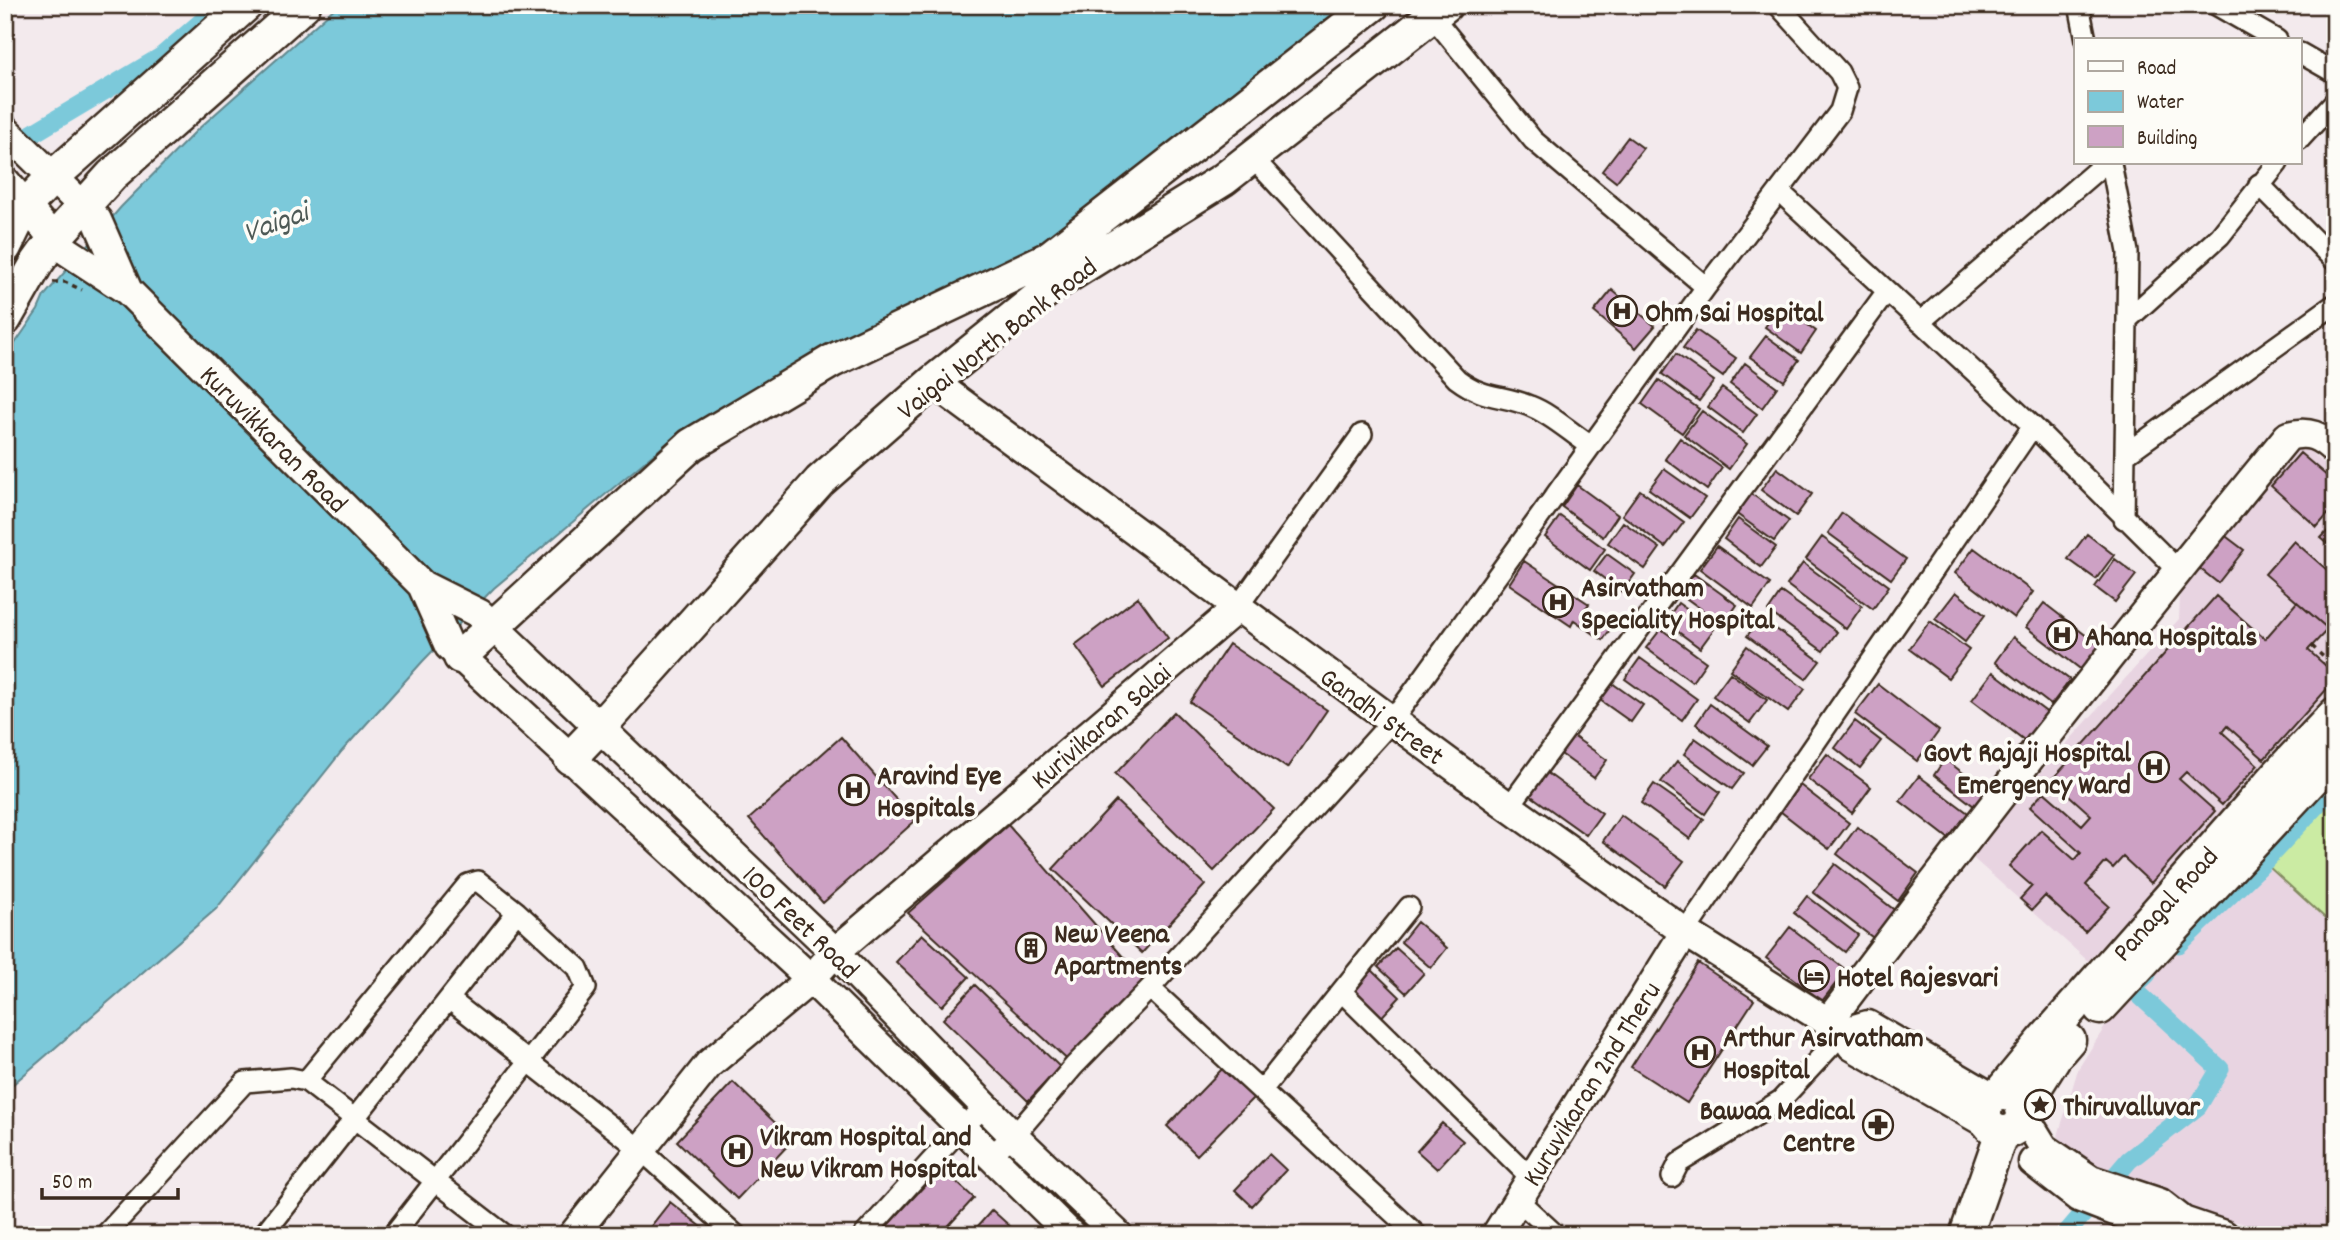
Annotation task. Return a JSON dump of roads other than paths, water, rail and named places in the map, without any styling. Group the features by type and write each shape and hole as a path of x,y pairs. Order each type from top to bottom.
{"main road":[{"path":"5,247 24,206 54,176 246,5"},
{"path":"5,319 37,263 60,245 90,213 112,174 304,5"},
{"name":"Vaigai North Bank Road","path":"455,652 487,620 691,445 832,361 1047,259 1373,5"},
{"name":"Vaigai North Bank Road","path":"570,758 820,481 933,382 1055,284 1224,179 1440,11"},
{"name":"Panagal Road","path":"2006,1114 2060,1021 2279,773 2335,714"},
{"name":"Panagal Road","path":"2006,1114 2056,1055 2335,755"},
{"path":"1966,1235 2006,1114"}],"street":[{"path":"990,1155 1014,1136 1074,1066 1150,988 1391,721 1706,287 1840,111 1847,88 1839,72 1778,5"},
{"path":"2079,5 2086,38"},
{"path":"2216,5 2274,38"},
{"path":"1440,11 1533,140 1706,287"},
{"path":"2302,54 2335,74"},
{"path":"2302,137 2334,102"},
{"name":"Kuruvikkaran Road","path":"5,130 90,213 128,291"},
{"path":"1252,157 1457,379 1473,391 1533,407 1591,446"},
{"path":"1920,322 2104,164"},
{"path":"2110,164 2128,252 2124,519"},
{"path":"2127,320 2220,236 2277,164"},
{"name":"Kuruvikkaran Road","path":"5,181 60,245 128,291 422,585 487,620"},
{"path":"2259,184 2335,261"},
{"path":"1780,192 2034,426 2124,519 2178,570"},
{"path":"1509,807 1887,291"},
{"path":"2126,454 2335,303"},
{"name":"Gandhi Street","path":"933,382 1509,807 1685,932 1836,1027 1852,1046 2006,1114"},
{"path":"1685,932 2034,426"},
{"path":"1672,1177 1679,1163 1781,1100 1836,1027 1957,850 2178,570 2288,436 2303,432 2318,435 2335,450"},
{"path":"1237,608 1362,434"},
{"name":"Kuruvikkaran Road","path":"422,585 455,652"},
{"name":"Kurivikaran Salai","path":"573,1235 709,1064 811,979 835,952 1237,608"},
{"name":"100 Feet Road","path":"487,620 835,952 1014,1136 1118,1235"},
{"name":"100 Feet Road","path":"455,652 811,979 1071,1235"},
{"path":"306,1081 468,884 478,881 517,912 578,968 586,988 393,1235"},
{"path":"1262,1090 1409,907"},
{"path":"263,1235 517,912"},
{"name":"Kuruvikaran 2nd Theru","path":"1496,1235 1685,932"},
{"path":"1150,988 1418,1235"},
{"path":"1342,992 1525,1189 1556,1235"},
{"path":"449,999 641,1150 736,1235"},
{"path":"106,1235 245,1082 291,1078 306,1081 505,1235"},
{"path":"864,1235 962,1127 986,1107"},
{"path":"2006,1114 2084,1188 2114,1199 2151,1225 2183,1221 2224,1235"}],"water":[{"name":"Vaigai","path":"338,5 1361,5 1097,207 1010,265 788,371 668,442 494,588 423,661 342,751 216,909 5,1091 5,358 38,310 44,296 121,207 196,131"}],"waterway":[{"path":"5,150 161,57 221,5"},
{"path":"2179,944 2258,868 2335,785"},
{"path":"2065,1235 2129,1160 2198,1106 2220,1069 2132,988 2147,974"}],"place":[{"name":"Ohm Sai Hospital","path":"1622,311"},
{"name":"Asirvatham Speciality Hospital","path":"1558,602"},
{"name":"Ahana Hospitals","path":"2062,635"},
{"name":"Govt Rajaji Hospital Emergency Ward","path":"2154,767"},
{"name":"Aravind Eye Hospitals","path":"854,790"},
{"name":"New Veena Apartments","path":"1031,948"},
{"name":"Hotel Rajesvari","path":"1814,976"},
{"name":"Arthur Asirvatham Hospital","path":"1700,1052"},
{"name":"Thiruvalluvar","path":"2040,1105"},
{"name":"Bawaa Medical Centre","path":"1878,1125"},
{"name":"Vikram Hospital and New Vikram Hospital","path":"737,1151"}]}
